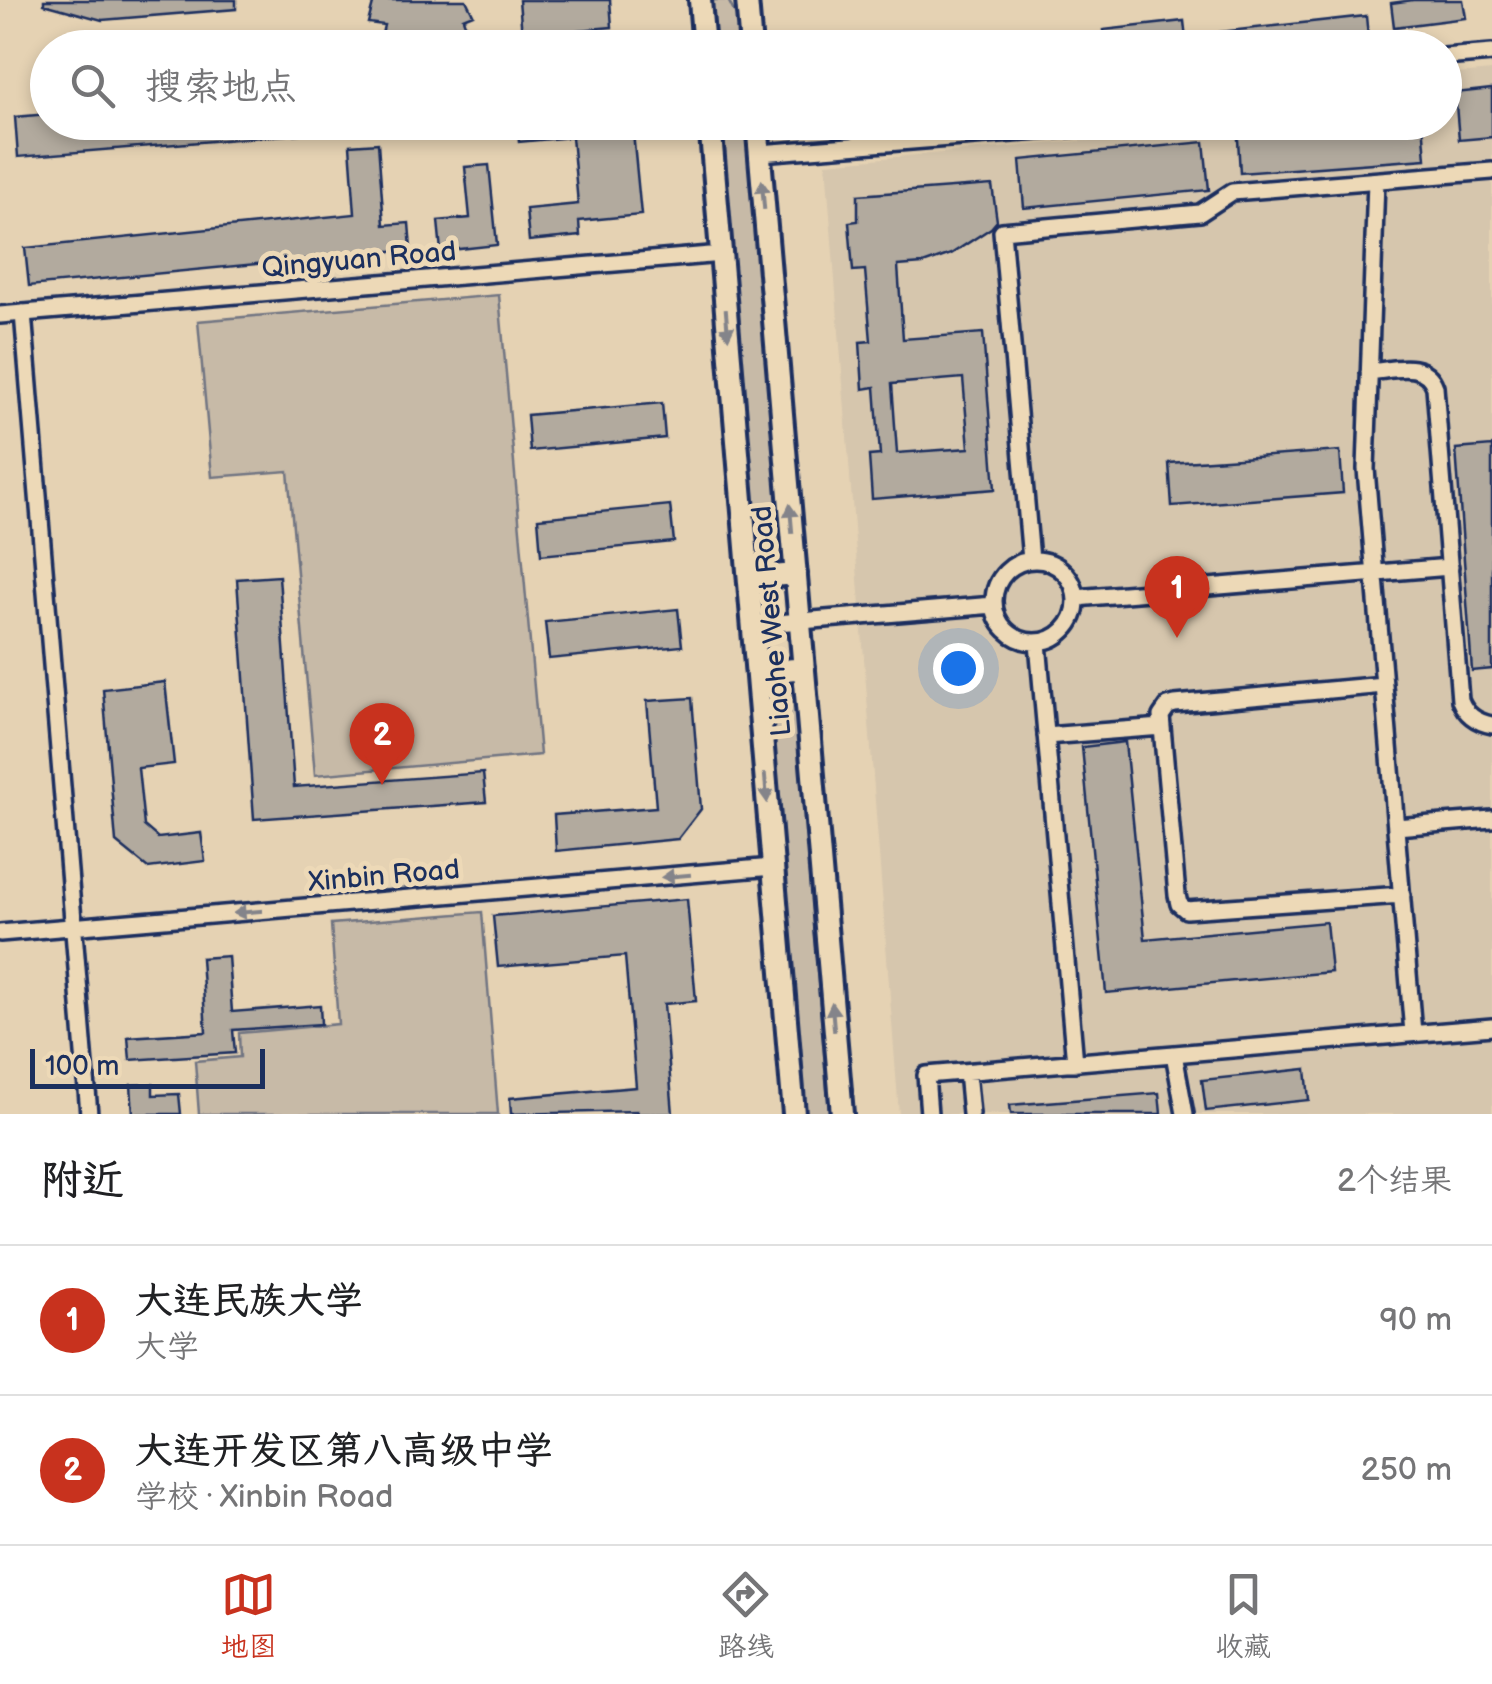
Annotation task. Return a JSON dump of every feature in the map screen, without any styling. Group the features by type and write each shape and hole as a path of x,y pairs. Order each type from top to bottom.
{"street":[{"path":"700,0 702,30"},
{"path":"747,0 750,30"},
{"path":"1462,56 1492,53"},
{"name":"Liaohe West Road","path":"712,140 794,1114"},
{"name":"Liaohe West Road","path":"759,140 842,1114"},
{"path":"760,153 924,140"},
{"path":"1030,560 1002,231 1200,213 1232,192 1492,172"},
{"path":"1376,180 1366,469 1413,1034"},
{"name":"Qingyuan Road","path":"0,315 722,254"},
{"path":"22,313 89,1114"},
{"path":"1369,372 1415,368 1426,371 1436,387 1460,700 1464,711 1474,720 1492,725"},
{"path":"1030,560 1056,566 1073,585 1076,598 1076,611 1062,633 1038,643 1011,636 1000,626 994,605 997,584 1005,572 1030,560"},
{"path":"1076,598 1450,567"},
{"path":"749,578 796,574"},
{"path":"753,625 994,605"},
{"path":"1038,643 1075,1062"},
{"path":"757,672 804,668"},
{"path":"1384,685 1175,704 1164,710 1162,728 1176,895 1186,910 1402,895"},
{"path":"1046,736 1162,728"},
{"path":"1396,827 1492,819"},
{"name":"Xinbin Road","path":"0,933 773,867"},
{"path":"930,1114 926,1075 1492,1027"},
{"path":"1174,1054 1185,1114"},
{"path":"967,1072 971,1114"}],"shaded area":[{"path":"709,0 728,0 738,30 712,30"},
{"path":"1492,71 1492,1114 899,1114 826,163 1093,140 1462,140 1462,74"},
{"path":"720,140 747,140 784,562 777,573 767,574 757,566"},
{"path":"499,295 540,755 315,775 288,471 212,477 198,321"},
{"path":"785,674 793,680 829,1114 803,1114 767,683 775,675"},
{"path":"482,912 498,1114 199,1114 195,1061 240,1057 239,1033 338,1024 331,924"}],"building":[{"path":"44,0 236,0 236,9 102,20 44,4"},
{"path":"374,0 466,0 473,14 463,18 467,30 383,30 384,25 368,23"},
{"path":"519,0 610,0 612,27 522,30"},
{"path":"1463,0 1466,18 1394,27 1391,3"},
{"path":"1366,16 1367,30 1237,30"},
{"path":"1184,21 1185,30 1103,30"},
{"path":"1492,89 1492,137 1462,140 1462,92"},
{"path":"30,116 30,140 224,140 18,157 15,117"},
{"path":"572,140 634,140 641,215 579,221 580,236 529,241 526,209 578,204"},
{"path":"1238,140 1424,140 1426,159 1240,173"},
{"path":"1204,142 1209,190 1024,208 1020,160"},
{"path":"378,143 384,225 409,223 411,249 29,286 25,248 355,214 350,145"},
{"path":"489,165 497,245 441,251 438,221 470,218 465,167"},
{"path":"992,185 997,221 991,228 951,254 923,264 898,266 903,339 983,333 995,489 872,499 869,456 880,455 875,387 863,389 860,342 871,341 865,270 853,271 849,222 858,221 858,195","holes":["963,378 969,448 897,453 892,384"]},
{"path":"662,403 665,438 530,451 527,415"},
{"path":"1492,446 1492,669 1472,671 1456,449"},
{"path":"1340,451 1343,493 1172,506 1169,463"},
{"path":"670,505 674,542 541,555 538,518"},
{"path":"279,576 294,787 483,773 486,802 254,819 237,579"},
{"path":"678,609 682,646 549,659 545,622"},
{"path":"165,682 174,764 138,768 144,826 158,838 201,833 205,861 148,868 116,842 103,689"},
{"path":"692,698 701,809 678,839 556,851 554,815 656,807 647,701"},
{"path":"1125,742 1145,939 1326,922 1331,972 1106,993 1082,747"},
{"path":"687,899 696,1001 664,1004 673,1114 511,1114 510,1098 636,1087 625,956 498,967 493,916"},
{"path":"228,956 232,1012 320,1005 321,1024 233,1030 235,1053 130,1060 128,1037 206,1032 201,958"},
{"path":"1306,1069 1309,1100 1206,1111 1202,1080"},
{"path":"153,1084 153,1095 179,1094 181,1114 133,1114 131,1085"},
{"path":"1159,1093 1161,1114 1011,1114 1010,1105"}],"place":[{"name":"大连民族大学","path":"1177,638"},
{"name":"大连开发区第八高级中学","path":"382,785"}]}
